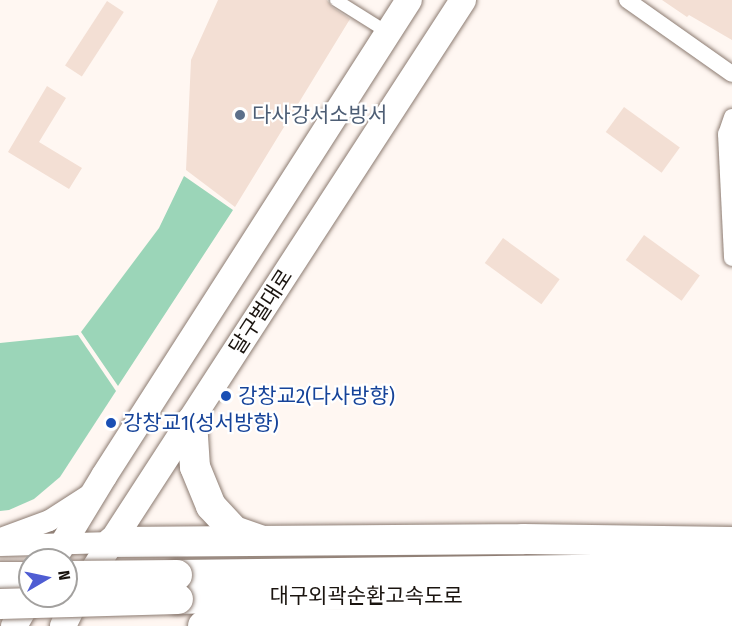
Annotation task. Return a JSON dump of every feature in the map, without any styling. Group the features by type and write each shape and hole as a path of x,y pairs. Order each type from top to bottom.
{"highway":[{"path":"192,421 195,466 211,506 234,531 268,543"},
{"path":"112,542 268,543 523,539 732,542"},
{"name":"대구외곽순환고속도로","path":"0,604 178,587 732,568"},
{"path":"0,577 18,577"},
{"name":"대구외곽순환고속도로","path":"78,577 178,587 320,595 732,591"},
{"path":"203,626 406,623 732,612"}],"main road":[{"name":"달구벌대로","path":"60,548 409,0"},
{"name":"달구벌대로","path":"63,626 81,589 463,0"},
{"path":"14,626 24,608"}],"street":[{"path":"336,0 387,32"},
{"path":"627,0 732,74"},
{"path":"732,117 726,134 732,258"},
{"path":"0,538 49,520 95,491"},
{"path":"78,548 112,542"},
{"path":"0,546 19,548"}],"green space":[{"path":"184,176 233,210 118,386 81,332 159,228"},
{"path":"78,335 116,391 60,477 34,499 9,510 0,511 0,343"}],"building":[{"name":"다사강서소방서","path":"218,0 327,0 332,7 350,19 235,207 186,170 191,60"},
{"path":"662,0 732,0 732,40 689,15 687,17"},
{"path":"107,1 124,12 82,76 65,66"},
{"path":"47,86 66,98 39,142 82,168 69,189 8,152"},
{"path":"624,107 680,148 662,173 606,132"},
{"path":"644,235 700,276 682,301 626,260"},
{"path":"503,238 560,279 541,304 485,263"}],"place":[{"name":"다사강서소방서","path":"240,115"},
{"name":"강창교2(다사방향)","path":"226,396"},
{"name":"강창교1(성서방향)","path":"111,423"}]}
